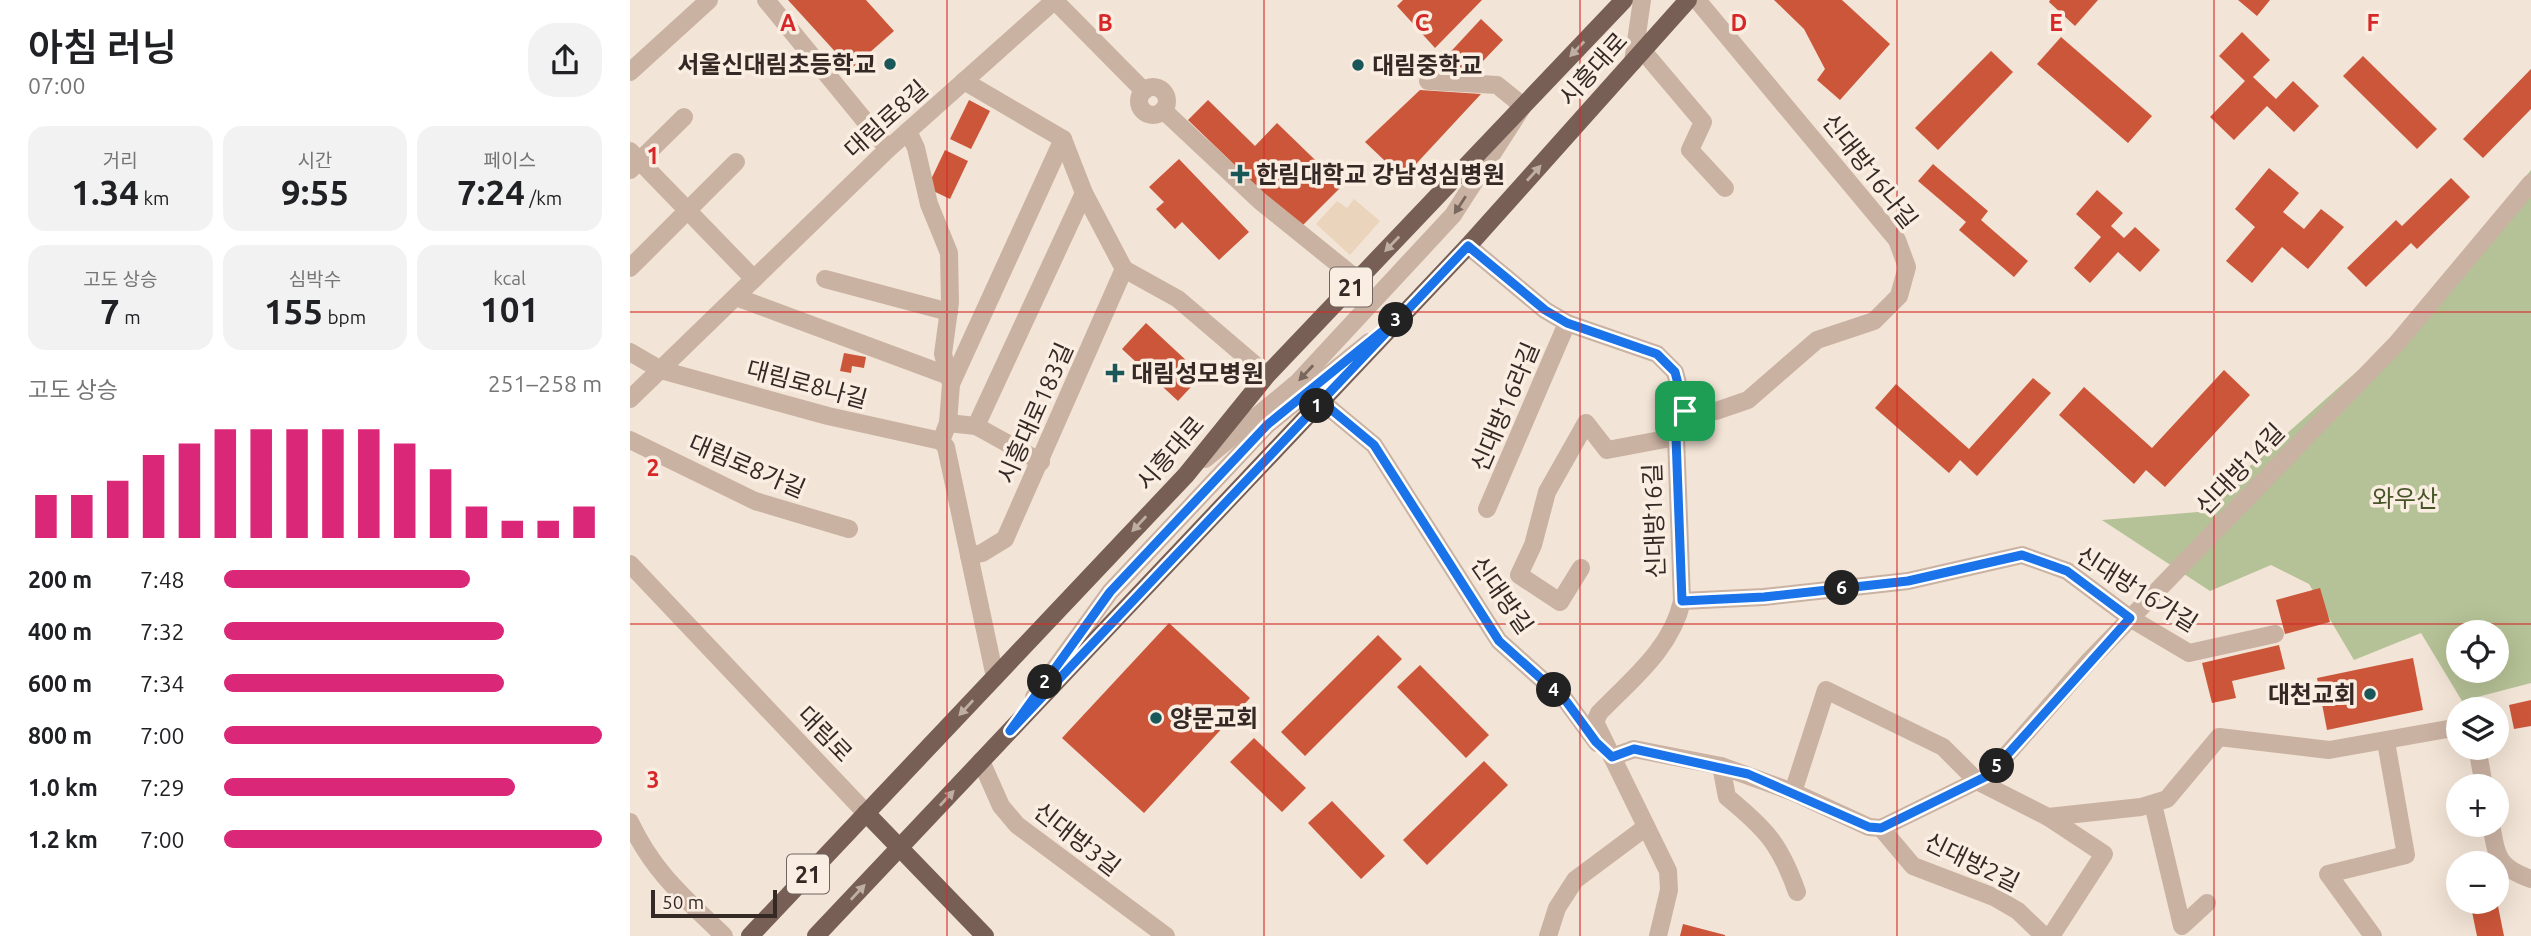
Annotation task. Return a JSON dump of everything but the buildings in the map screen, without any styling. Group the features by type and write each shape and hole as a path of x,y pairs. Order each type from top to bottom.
{"main road":[{"name":"시흥대로","path":"750,936 1186,475 1267,375 1624,0"},
{"name":"시흥대로","path":"816,936 1468,246 1688,0"},
{"name":"대림로","path":"866,813 985,936"}],"street":[{"path":"630,72 709,0"},
{"path":"766,0 888,149"},
{"path":"1055,0 1144,91 1139,101 1142,110 1155,115 1163,110 1260,201 1358,280"},
{"name":"대림로8길","path":"630,399 888,149 1055,0"},
{"path":"1642,0 1638,57 1703,122 1690,150 1725,188"},
{"name":"신대방16나길","path":"1685,411 1716,411 1748,400 1817,340 1874,321 1899,296 1907,267 1897,240 1697,0"},
{"path":"964,81 1063,139 1084,193 1124,269 1178,299 1267,375"},
{"path":"1186,475 1297,383 1453,215 1523,106 1497,85 1428,81"},
{"path":"684,117 633,161 687,210 754,279"},
{"path":"908,131 916,148 929,204 949,253 948,312 943,354 950,380 948,423 941,441 946,447 995,677"},
{"path":"950,380 1063,139"},
{"path":"630,268 736,162"},
{"name":"신대방14길","path":"1881,828 1989,775 2130,618 2397,343 2531,183"},
{"name":"시흥대로183길","path":"976,426 1084,193"},
{"path":"1468,246 1545,310 1567,323 1657,354 1675,372 1685,411"},
{"name":"시흥대로183길","path":"969,556 982,553 1005,539 1124,269"},
{"path":"825,279 948,312"},
{"path":"736,297 950,380"},
{"path":"1010,731 1110,592 1267,425 1405,313"},
{"name":"신대방16라길","path":"1487,509 1567,323"},
{"name":"대림로8나길","path":"630,352 661,370 828,416 941,441"},
{"name":"신대방길","path":"1321,401 1374,445 1499,641 1566,701 1596,742 1612,757 1668,871 1669,890 1658,936"},
{"name":"신대방16길","path":"1612,757 1595,722 1599,713 1668,639 1677,623 1682,601 1676,437 1685,411"},
{"path":"948,423 976,426 1041,461"},
{"path":"1581,568 1560,602 1519,575 1533,545 1547,492 1586,423 1607,450 1676,437"},
{"name":"대림로8가길","path":"630,440 755,501 849,529"},
{"name":"신대방16가길","path":"1682,601 1764,597 1908,581 2022,555 2067,571 2130,618 2189,653 2276,634"},
{"name":"대림로","path":"630,564 866,813"},
{"path":"1793,792 1826,690 1943,747 1977,781 2048,817 2104,854 2051,936"},
{"path":"2048,817 2153,804 2167,799 2219,737 2329,750 2446,730"},
{"path":"2373,936 2328,874 2406,855 2386,742"},
{"path":"1612,757 1634,749 1721,766 1793,792 1869,827 1881,828"},
{"name":"신대방3길","path":"981,761 1001,806 1017,825 1166,936"},
{"path":"1721,766 1727,797 1763,827 1778,847 1797,892"},
{"path":"2153,804 2182,926 2207,903"},
{"path":"630,822 645,854 661,875 724,936"},
{"path":"1548,936 1557,908 1575,880 1646,827"},
{"name":"신대방2길","path":"1881,828 1913,866 1994,897 2018,911 2044,936"},
{"path":"2494,837 2498,859 2513,873 2531,879"}],"green space":[{"name":"와우산","path":"2531,170 2531,683 2477,697 2460,697 2451,683 2509,683 2509,620 2446,620 2446,674 2421,633 2354,660 2309,584 2271,565 2210,591 2102,520 2198,512 2397,336"}],"shaded area":[{"path":"1354,199 1380,221 1350,255 1316,224 1337,201 1347,208"}],"place":[{"name":"서울신대림초등학교","path":"890,64"},
{"name":"대림중학교","path":"1358,65"},
{"name":"한림대학교 강남성심병원","path":"1240,174"},
{"name":"대림성모병원","path":"1115,373"},
{"name":"대천교회","path":"2370,694"},
{"name":"양문교회","path":"1156,718"}],"route":[{"path":"1685,411 1675,372 1657,354 1567,323 1545,310 1468,246 1363,357 1010,731 1110,592 1267,425 1405,313 1363,357 1321,401 1374,445 1499,641 1566,701 1596,742 1612,757 1634,749 1721,766 1796,793 1869,827 1881,828 1989,775 2130,618 2067,571 2022,555 1908,581 1764,597 1682,601 1676,437 1685,411"}]}
